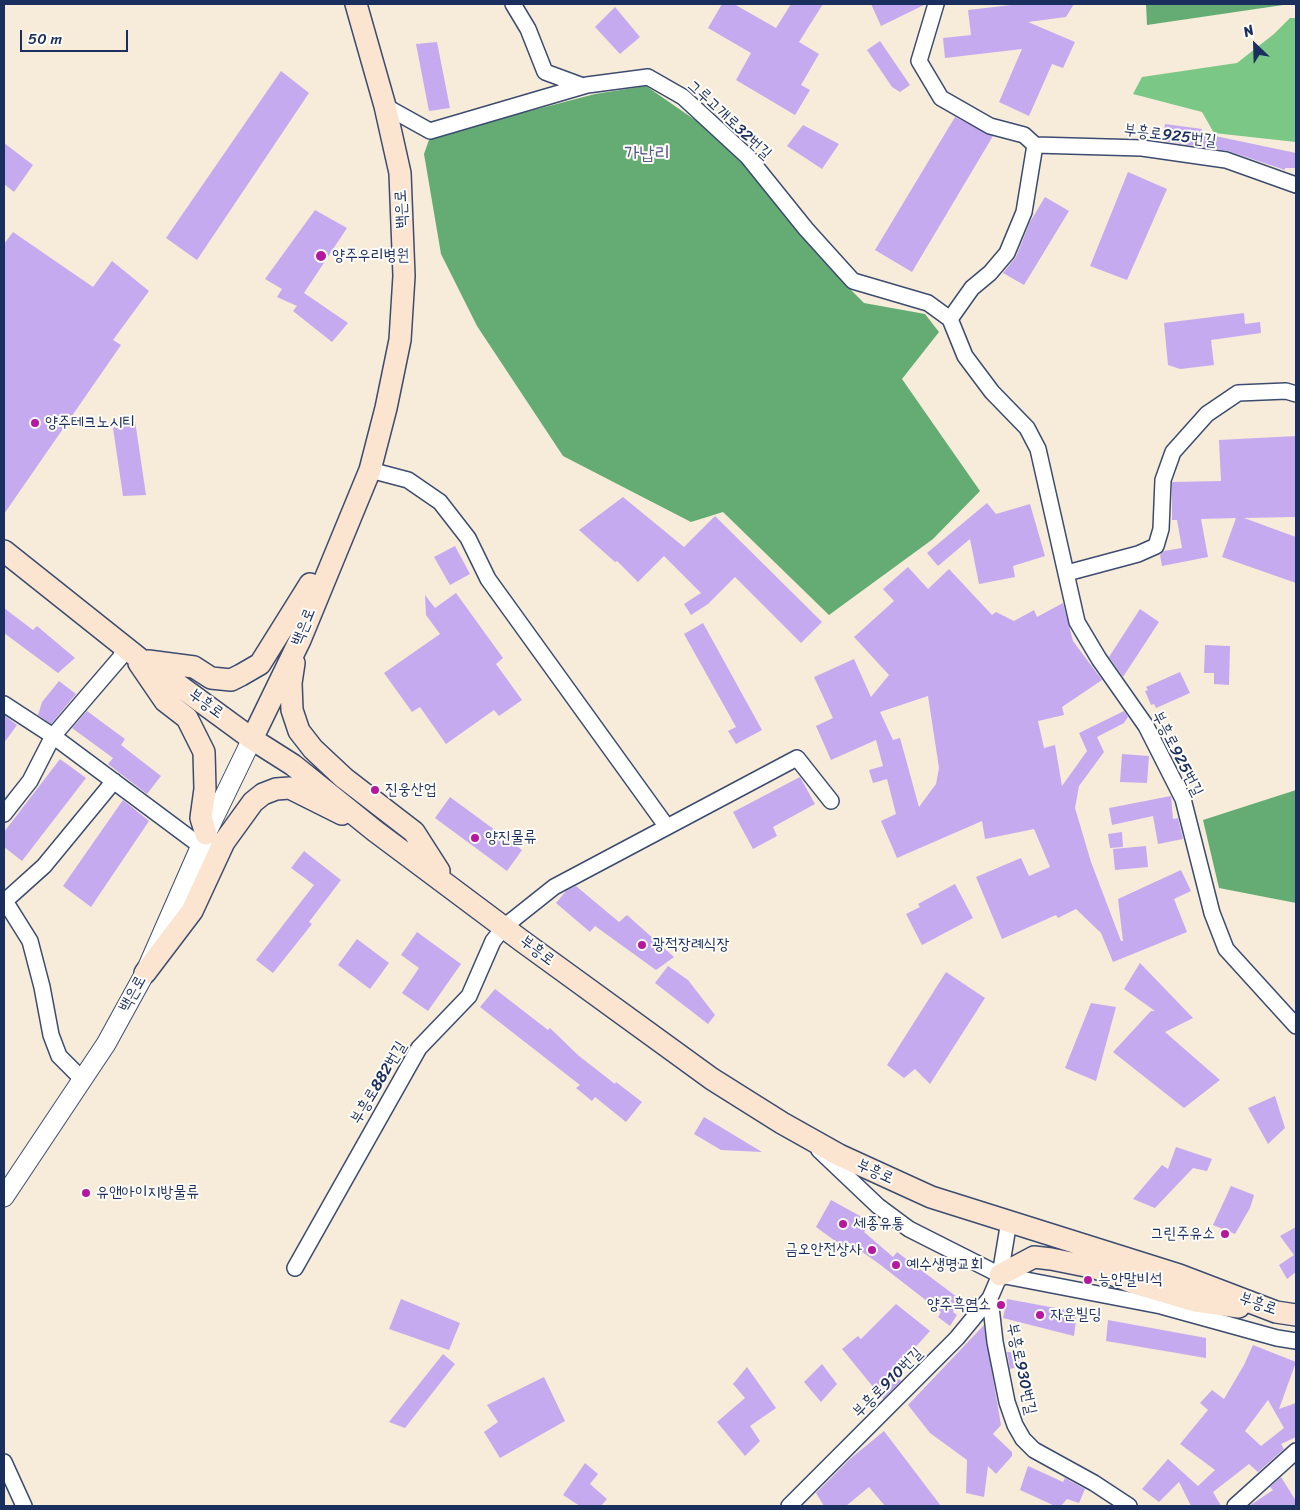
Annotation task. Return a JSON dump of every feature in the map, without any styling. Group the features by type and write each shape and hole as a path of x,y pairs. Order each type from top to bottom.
{"main road":[{"name":"백은로","path":"252,738 300,640 370,470 394,373 400,340 404,276 400,173 385,106 356,4"},
{"path":"132,653 194,667 211,678 231,680 260,664 351,518"},
{"name":"부흥로","path":"4,551 132,653 293,765 375,831 505,926 522,941 712,1079 804,1135 839,1155 931,1197 1179,1275 1290,1313"},
{"path":"300,640 291,683 292,710 296,725 313,749 344,778 414,832 446,882"},
{"path":"132,653 165,701 187,718 204,752 205,789 201,818 204,840"},
{"path":"293,765 344,778"},
{"path":"145,973 192,911 224,842 253,802 263,794 276,789 290,788 375,831"},
{"path":"1000,1275 1034,1257 1051,1259 1096,1268 1134,1283 1195,1301 1290,1313"}],"street":[{"path":"513,4 528,29 545,72 583,86"},
{"name":"부흥로925번길","path":"936,4 919,61 941,98 990,126 1024,135 1035,145 1142,148 1226,160 1296,185"},
{"name":"그루고개로32번길","path":"385,106 430,131 583,86 648,77 683,98 748,157 806,229 853,281 928,303 950,320"},
{"path":"950,320 972,288 1007,253 1024,212 1035,145"},
{"name":"부흥로925번길","path":"950,320 965,356 992,392 1027,428 1038,449 1078,622 1099,659 1146,726 1182,800 1212,913 1226,949 1296,1026"},
{"path":"1068,574 1138,554 1156,546 1161,529 1163,480 1173,452 1207,414 1238,392 1286,391 1296,394"},
{"path":"370,470 408,480 440,502 468,538 488,579 667,827"},
{"path":"4,814 30,781 53,736 120,658 132,653"},
{"path":"4,704 53,736 114,781 204,840"},
{"name":"백은로","path":"4,1197 106,1044 145,973 252,738"},
{"name":"부흥로","path":"505,926 554,887 797,758 831,802"},
{"path":"82,1079 60,1056 51,1035 30,941 4,900 44,866 114,781"},
{"name":"부흥로882번길","path":"295,1268 373,1127 420,1048 469,996 493,942 505,926"},
{"path":"804,1135 878,1206 909,1228 1000,1275 1161,1306 1277,1338 1296,1341"},
{"name":"부흥로910번길","path":"789,1506 957,1338 990,1298 1000,1275 1009,1221"},
{"name":"부흥로930번길","path":"990,1298 995,1342 1007,1402 1015,1425 1023,1439 1034,1450 1094,1483 1129,1506"},
{"path":"1235,1506 1296,1451"},
{"path":"4,1462 24,1506"}],"green space":[{"path":"1146,4 1290,4 1147,25"},
{"path":"1290,18 1296,18 1296,142 1214,133 1202,112 1133,94 1142,77 1237,63 1274,34"},
{"path":"646,86 711,131 749,165 840,279 864,303 925,314 939,332 902,379 980,491 933,539 829,615 723,512 691,522 563,456 477,326 441,254 424,154 430,137 595,94"},
{"path":"1296,790 1296,903 1219,888 1203,820"}],"building":[{"path":"722,4 734,4 776,28 791,4 823,4 799,42 819,54 801,85 810,90 795,115 736,80 751,53 708,28"},
{"path":"871,4 926,4 881,26"},
{"path":"1020,4 1074,4 1066,17 1028,22 1075,42 1063,68 1052,64 1029,116 999,102 1022,49 945,58 943,38 971,35 968,10"},
{"path":"615,7 640,37 620,54 595,27"},
{"path":"880,41 910,85 900,92 892,87 867,50"},
{"path":"437,42 450,108 429,111 416,44"},
{"path":"281,71 309,93 197,260 166,238"},
{"path":"955,117 993,136 912,272 875,250"},
{"path":"1165,124 1202,129 1201,133 1296,153 1296,168 1285,168 1285,170 1228,151 1163,141"},
{"path":"803,125 839,144 822,169 787,146"},
{"path":"4,143 33,165 14,192 4,184"},
{"path":"1128,172 1167,189 1127,280 1090,266"},
{"path":"1045,197 1069,211 1024,285 1003,273 1016,257 1030,222"},
{"path":"315,210 347,228 304,293 348,323 332,342 293,311 297,306 277,297 282,289 265,279"},
{"name":"양주테크노시티","path":"13,232 93,287 112,261 149,291 113,340 121,345 4,514 4,244"},
{"path":"1244,313 1245,324 1260,322 1261,333 1211,340 1214,365 1180,369 1168,365 1164,323"},
{"path":"134,414 146,495 123,496 113,428"},
{"path":"1296,436 1296,517 1244,518 1296,537 1296,583 1222,557 1236,518 1201,519 1208,557 1162,566 1160,555 1164,551 1182,548 1177,520 1172,520 1172,482 1221,481 1219,440"},
{"path":"623,497 684,547 715,516 822,622 801,643 735,577 708,604 691,615 684,604 701,593 664,556 638,582 617,561 615,562 579,530"},
{"path":"987,503 996,514 1030,504 1045,556 1013,566 1015,577 979,584 970,539 938,566 927,553"},
{"path":"455,546 470,574 450,585 434,557"},
{"path":"908,567 928,589 949,569 992,615 996,612 1014,621 1034,610 1037,617 1063,603 1073,641 1102,680 1062,707 1064,715 1038,721 1044,748 1055,745 1062,786 1087,751 1079,733 1124,711 1128,717 1124,723 1097,737 1104,752 1079,786 1075,808 1091,862 1121,941 1123,941 1118,899 1181,870 1191,891 1174,899 1187,932 1113,962 1101,933 1076,909 1058,918 1056,915 1002,939 976,877 1021,858 1029,876 1050,867 1034,829 985,839 982,821 897,858 881,821 896,814 887,779 873,783 869,770 883,766 876,740 831,760 816,726 833,718 814,677 854,659 871,697 889,675 854,637 894,601 883,589","holes":["928,696 939,768 936,784 919,807 900,738 893,740 880,712"]},
{"path":"456,593 503,658 496,664 522,700 499,716 494,710 446,744 420,707 412,712 384,673 440,634 426,615 425,595 435,608"},
{"path":"4,608 33,630 37,626 75,658 58,673 4,633"},
{"path":"1140,609 1159,622 1123,677 1109,657"},
{"path":"703,623 762,730 736,744 728,731 736,727 684,634"},
{"path":"1205,645 1230,646 1229,685 1214,684 1214,673 1204,673"},
{"path":"1180,672 1190,693 1156,708 1154,704 1151,705 1145,691 1148,690 1146,687"},
{"path":"59,681 76,694 51,724 38,715 42,702"},
{"path":"87,711 125,739 121,745 161,776 147,794 108,764 113,758 72,728"},
{"path":"4,715 17,725 4,743"},
{"path":"1122,754 1149,756 1147,783 1120,782"},
{"path":"60,759 86,778 22,861 4,847 4,832"},
{"path":"800,777 815,804 773,827 777,836 753,849 733,812"},
{"path":"1171,796 1173,819 1178,818 1183,839 1158,844 1153,816 1112,825 1109,808"},
{"path":"450,797 522,850 507,871 435,818"},
{"path":"123,800 149,821 91,907 63,886"},
{"path":"1122,832 1123,847 1110,848 1108,834"},
{"path":"1146,846 1148,867 1115,870 1113,849"},
{"path":"304,851 341,880 309,922 312,924 273,973 256,960 314,885 291,868"},
{"path":"955,884 973,918 922,945 906,914 920,907 918,904"},
{"path":"576,886 619,922 627,915 674,957 656,970 595,926 590,932 556,903 566,891"},
{"path":"417,932 461,964 428,1011 402,993 419,968 401,955"},
{"path":"357,939 389,963 370,989 338,965"},
{"path":"1140,963 1193,1018 1165,1032 1220,1080 1184,1108 1113,1052 1151,1011 1155,1011 1124,989"},
{"path":"668,966 688,980 715,1015 708,1024 655,983"},
{"path":"946,972 985,998 930,1084 915,1069 904,1078 887,1065"},
{"path":"495,989 548,1030 550,1028 579,1056 642,1102 626,1122 595,1097 592,1101 576,1088 580,1085 480,1007"},
{"path":"1091,1003 1116,1007 1096,1081 1065,1068"},
{"path":"1275,1096 1285,1128 1268,1144 1248,1108"},
{"path":"704,1117 762,1152 721,1150 694,1134"},
{"path":"1176,1147 1212,1159 1207,1171 1193,1168 1155,1208 1133,1199 1162,1165 1168,1169"},
{"path":"1231,1186 1254,1195 1250,1208 1235,1234 1213,1225"},
{"path":"831,1200 871,1222 864,1232 893,1257 897,1252 961,1300 953,1312 957,1315 950,1326 938,1317 941,1312 878,1263 848,1242 842,1246 816,1227"},
{"path":"1296,1227 1296,1272 1287,1279 1279,1265 1294,1255 1280,1236"},
{"path":"401,1299 460,1323 449,1350 389,1329"},
{"name":"자운빌딩","path":"1007,1299 1077,1312 1074,1336 1003,1318"},
{"path":"896,1304 930,1331 893,1372 901,1381 883,1399 842,1349 858,1336 861,1339"},
{"path":"1108,1320 1206,1338 1206,1358 1106,1341"},
{"path":"984,1325 1001,1425 993,1434 1012,1452 1012,1456 996,1474 988,1466 984,1497 966,1493 967,1460 930,1433 908,1405"},
{"path":"1253,1345 1296,1362 1279,1409 1296,1403 1296,1437 1281,1444 1284,1449 1258,1472 1249,1464 1213,1492 1221,1506 1191,1506 1179,1482 1159,1502 1142,1489 1168,1459 1198,1486 1215,1470 1180,1444 1208,1410 1200,1403 1212,1390 1224,1399 1244,1365","holes":["1268,1400 1284,1428 1261,1446 1245,1431"]},
{"path":"1007,1352 1022,1353 1024,1365 1010,1369"},
{"path":"443,1354 455,1364 405,1428 389,1422"},
{"path":"822,1364 837,1384 821,1402 804,1382"},
{"path":"747,1367 776,1408 750,1426 760,1441 745,1456 717,1422 745,1398 733,1384"},
{"path":"544,1377 565,1421 500,1458 484,1432 498,1422 487,1405"},
{"path":"884,1431 941,1506 885,1506 869,1487 846,1506 824,1506 816,1493 850,1459"},
{"path":"585,1463 598,1474 590,1484 607,1499 601,1506 580,1506 563,1495"},
{"path":"1028,1466 1063,1482 1065,1478 1085,1489 1079,1503 1067,1499 1061,1506 1055,1506 1020,1490"},
{"path":"1281,1477 1296,1501 1296,1506 1249,1506 1273,1490 1270,1487"}],"place":[{"name":"양주우리병원","path":"321,256"},
{"name":"양주테크노시티","path":"35,423"},
{"name":"진웅산업","path":"375,790"},
{"name":"양진물류","path":"475,838"},
{"name":"광적장례식장","path":"642,945"},
{"name":"유앤아이지방물류","path":"86,1193"},
{"name":"세종유통","path":"843,1224"},
{"name":"그린주유소","path":"1225,1234"},
{"name":"금오안전상사","path":"872,1250"},
{"name":"예수생명교회","path":"896,1265"},
{"name":"능안말비석","path":"1088,1280"},
{"name":"양주흑염소","path":"1001,1305"},
{"name":"자운빌딩","path":"1040,1315"}],"district":[{"name":"가납리","path":"647,154"}]}
